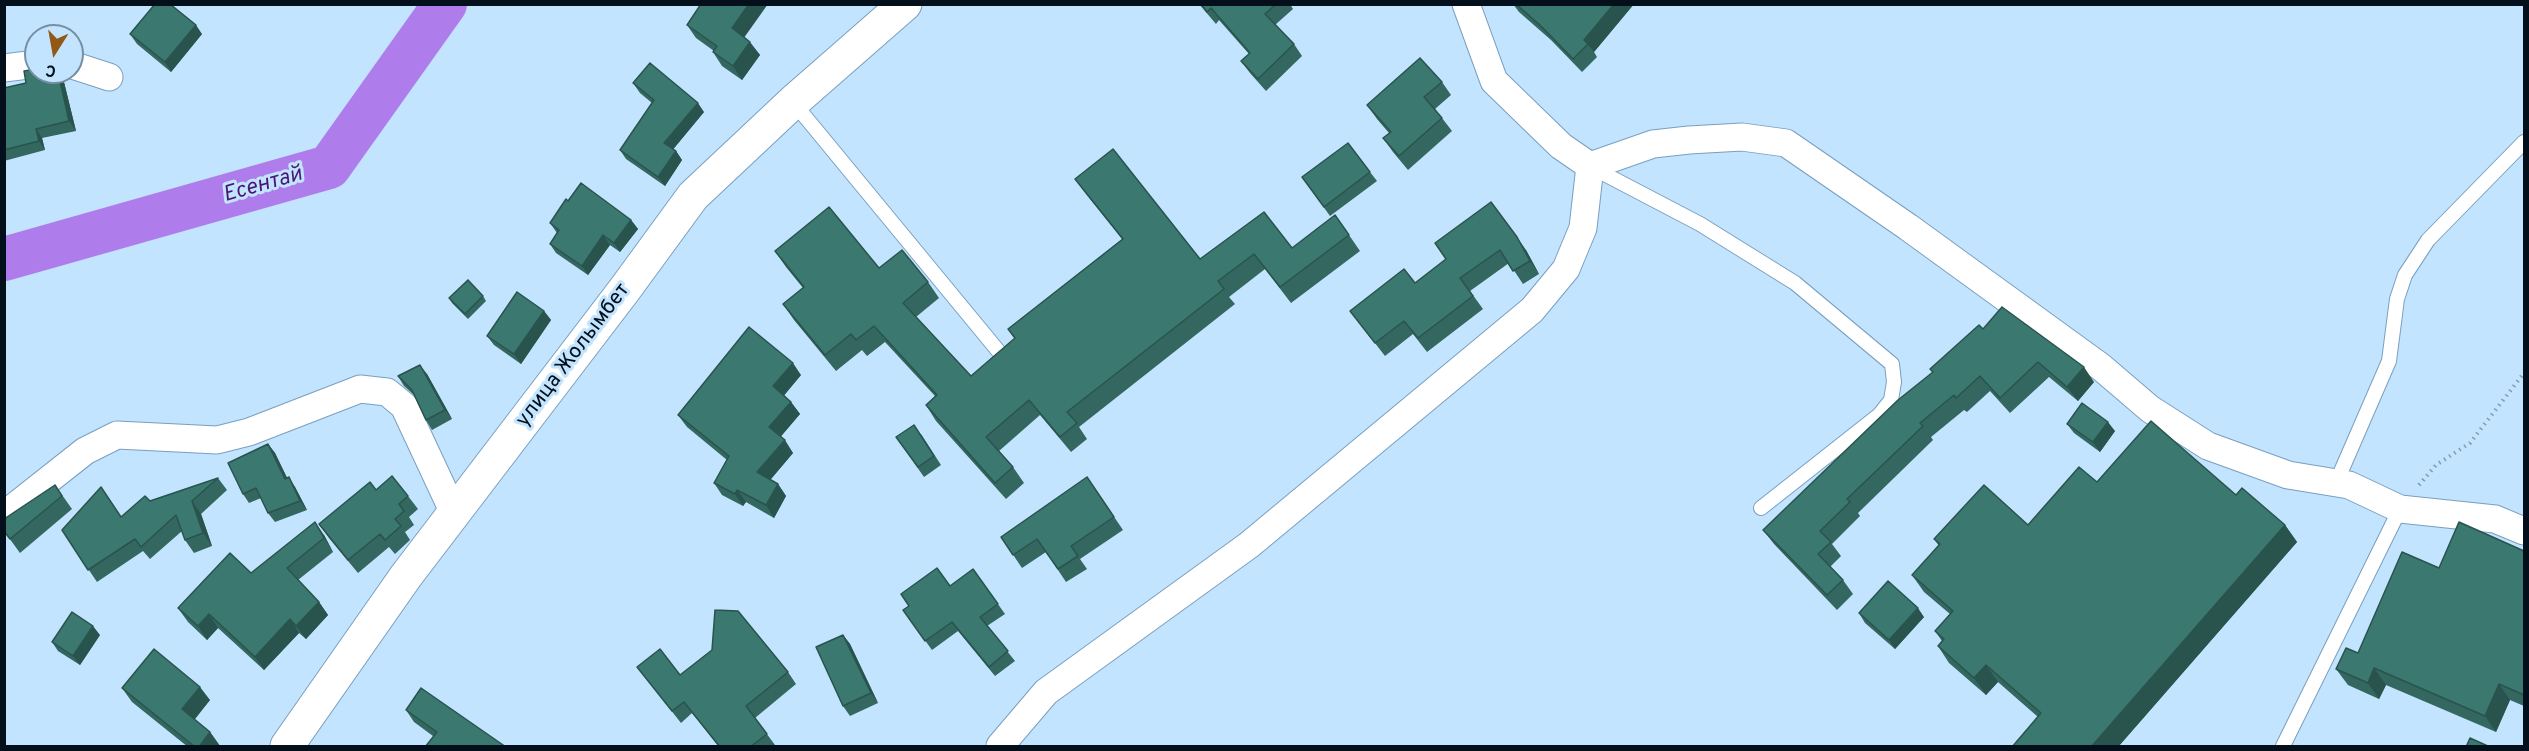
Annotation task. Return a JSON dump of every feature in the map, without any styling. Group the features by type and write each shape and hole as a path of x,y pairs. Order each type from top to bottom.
{"street":[{"name":"улица Жолымбет","path":"287,747 406,576 693,196 793,102 905,4"},
{"path":"1466,4 1494,81 1561,146 1590,166"},
{"path":"4,68 24,66"},
{"path":"84,69 109,77"},
{"path":"1590,166 1662,143 1742,137 1786,143 1908,226 2101,367 2150,409 2208,446 2288,475 2349,485 2400,509 2495,519 2524,531"},
{"path":"1000,747 1046,692 1249,545 1532,310 1566,269 1583,228 1590,166"},
{"path":"4,515 85,451 117,435 217,440 249,432 360,389 387,392 404,406 454,513"}],"lane":[{"path":"793,102 1004,358"},
{"path":"2336,483 2389,361 2397,299 2405,275 2428,240 2524,142"},
{"path":"1590,166 1700,224 1795,283 1892,364 1894,382 1891,400 1880,416 1761,508"},
{"path":"2283,747 2400,509"}],"path":[{"path":"2400,509 2436,465 2470,443 2524,373"}],"building":[{"path":"155,4 170,4 196,25 165,62 130,34"},
{"path":"701,4 749,4 732,28 750,42 733,66 713,52 717,46 687,25"},
{"path":"1201,4 1276,4 1265,14 1294,44 1258,79 1241,61 1250,53 1211,8 1207,12"},
{"path":"1516,4 1614,4 1584,40 1588,44 1573,59"},
{"path":"1420,58 1442,82 1424,97 1442,118 1399,156 1383,138 1391,132 1367,105"},
{"path":"650,63 698,103 664,143 676,151 658,177 620,150 654,100 633,83"},
{"path":"24,83 61,84 69,121 36,129 39,141 4,150 4,88"},
{"path":"1348,143 1370,172 1324,207 1302,177"},
{"path":"1113,149 1200,259 1264,212 1292,248 1335,215 1349,235 1280,287 1254,254 1218,281 1224,289 1067,412 1077,423 1060,437 1029,400 986,437 1013,467 995,483 926,405 937,395 874,326 856,340 851,334 825,355 783,304 804,287 775,251 829,207 879,268 902,250 928,282 903,303 971,376 1015,338 1008,329 1123,239 1075,179"},
{"path":"581,183 631,220 614,243 603,235 582,266 550,244 559,230 550,223 566,199 568,201"},
{"path":"1491,202 1517,237 1530,261 1513,271 1500,250 1460,278 1473,296 1418,338 1404,321 1375,343 1350,311 1404,269 1415,283 1446,259 1435,243"},
{"path":"468,280 483,296 465,314 449,298"},
{"path":"517,292 544,311 514,354 487,336"},
{"path":"2002,307 2084,367 2067,387 2038,362 2000,398 1980,376 1956,398 1954,395 1920,423 1923,426 1847,499 1850,502 1820,531 1831,542 1818,554 1843,580 1827,595 1763,530 1898,400 1933,372 1930,369 1979,325 1983,329"},
{"path":"749,327 793,363 773,386 791,402 769,427 785,440 757,472 778,484 766,505 737,490 735,494 714,483 729,456 678,415"},
{"path":"420,365 445,410 426,420 412,390 398,376"},
{"path":"2082,403 2108,422 2093,442 2067,424"},
{"path":"2151,421 2236,495 2242,488 2285,525 2091,747 2012,747 2041,713 1986,665 1974,678 1938,646 1944,639 1935,631 1953,611 1912,575 1940,544 1934,539 1984,485 2028,525 2079,467 2097,482"},
{"path":"914,425 934,456 918,467 896,437"},
{"path":"268,444 285,479 289,477 300,501 268,513 256,488 243,494 228,463"},
{"path":"392,476 408,496 399,504 404,511 395,519 401,526 385,540 380,534 348,560 319,524 370,482 376,490"},
{"path":"1087,477 1114,517 1071,546 1078,556 1058,569 1037,539 1013,555 1001,537"},
{"path":"218,478 192,501 203,533 185,540 176,515 141,547 135,539 88,570 62,530 101,487 121,517 145,496 150,501"},
{"path":"55,485 62,496 10,539 4,531 4,519"},
{"path":"315,522 324,538 287,568 319,602 296,626 290,619 255,657 209,614 198,626 178,608 230,553 251,573"},
{"path":"2459,522 2524,551 2524,695 2499,684 2485,716 2374,668 2368,683 2336,669 2346,648 2358,653 2402,552 2439,568"},
{"path":"937,568 950,586 973,569 998,604 980,617 1008,651 989,667 952,622 925,641 903,610 909,606 901,594"},
{"path":"1888,581 1918,608 1889,640 1859,613"},
{"path":"715,610 738,611 788,672 746,706 767,734 750,747 720,747 684,702 672,711 637,667 660,649 680,675 712,650"},
{"path":"72,612 93,626 73,656 52,642"},
{"path":"843,635 871,693 843,706 816,647"},
{"path":"154,649 200,687 182,709 210,732 199,747 195,747 122,688"},
{"path":"421,688 506,747 425,747 437,732 406,710"},
{"path":"2470,738 2490,747 2466,747"}],"waterway":[{"name":"Есентай","path":"4,259 329,167 445,4"}]}
